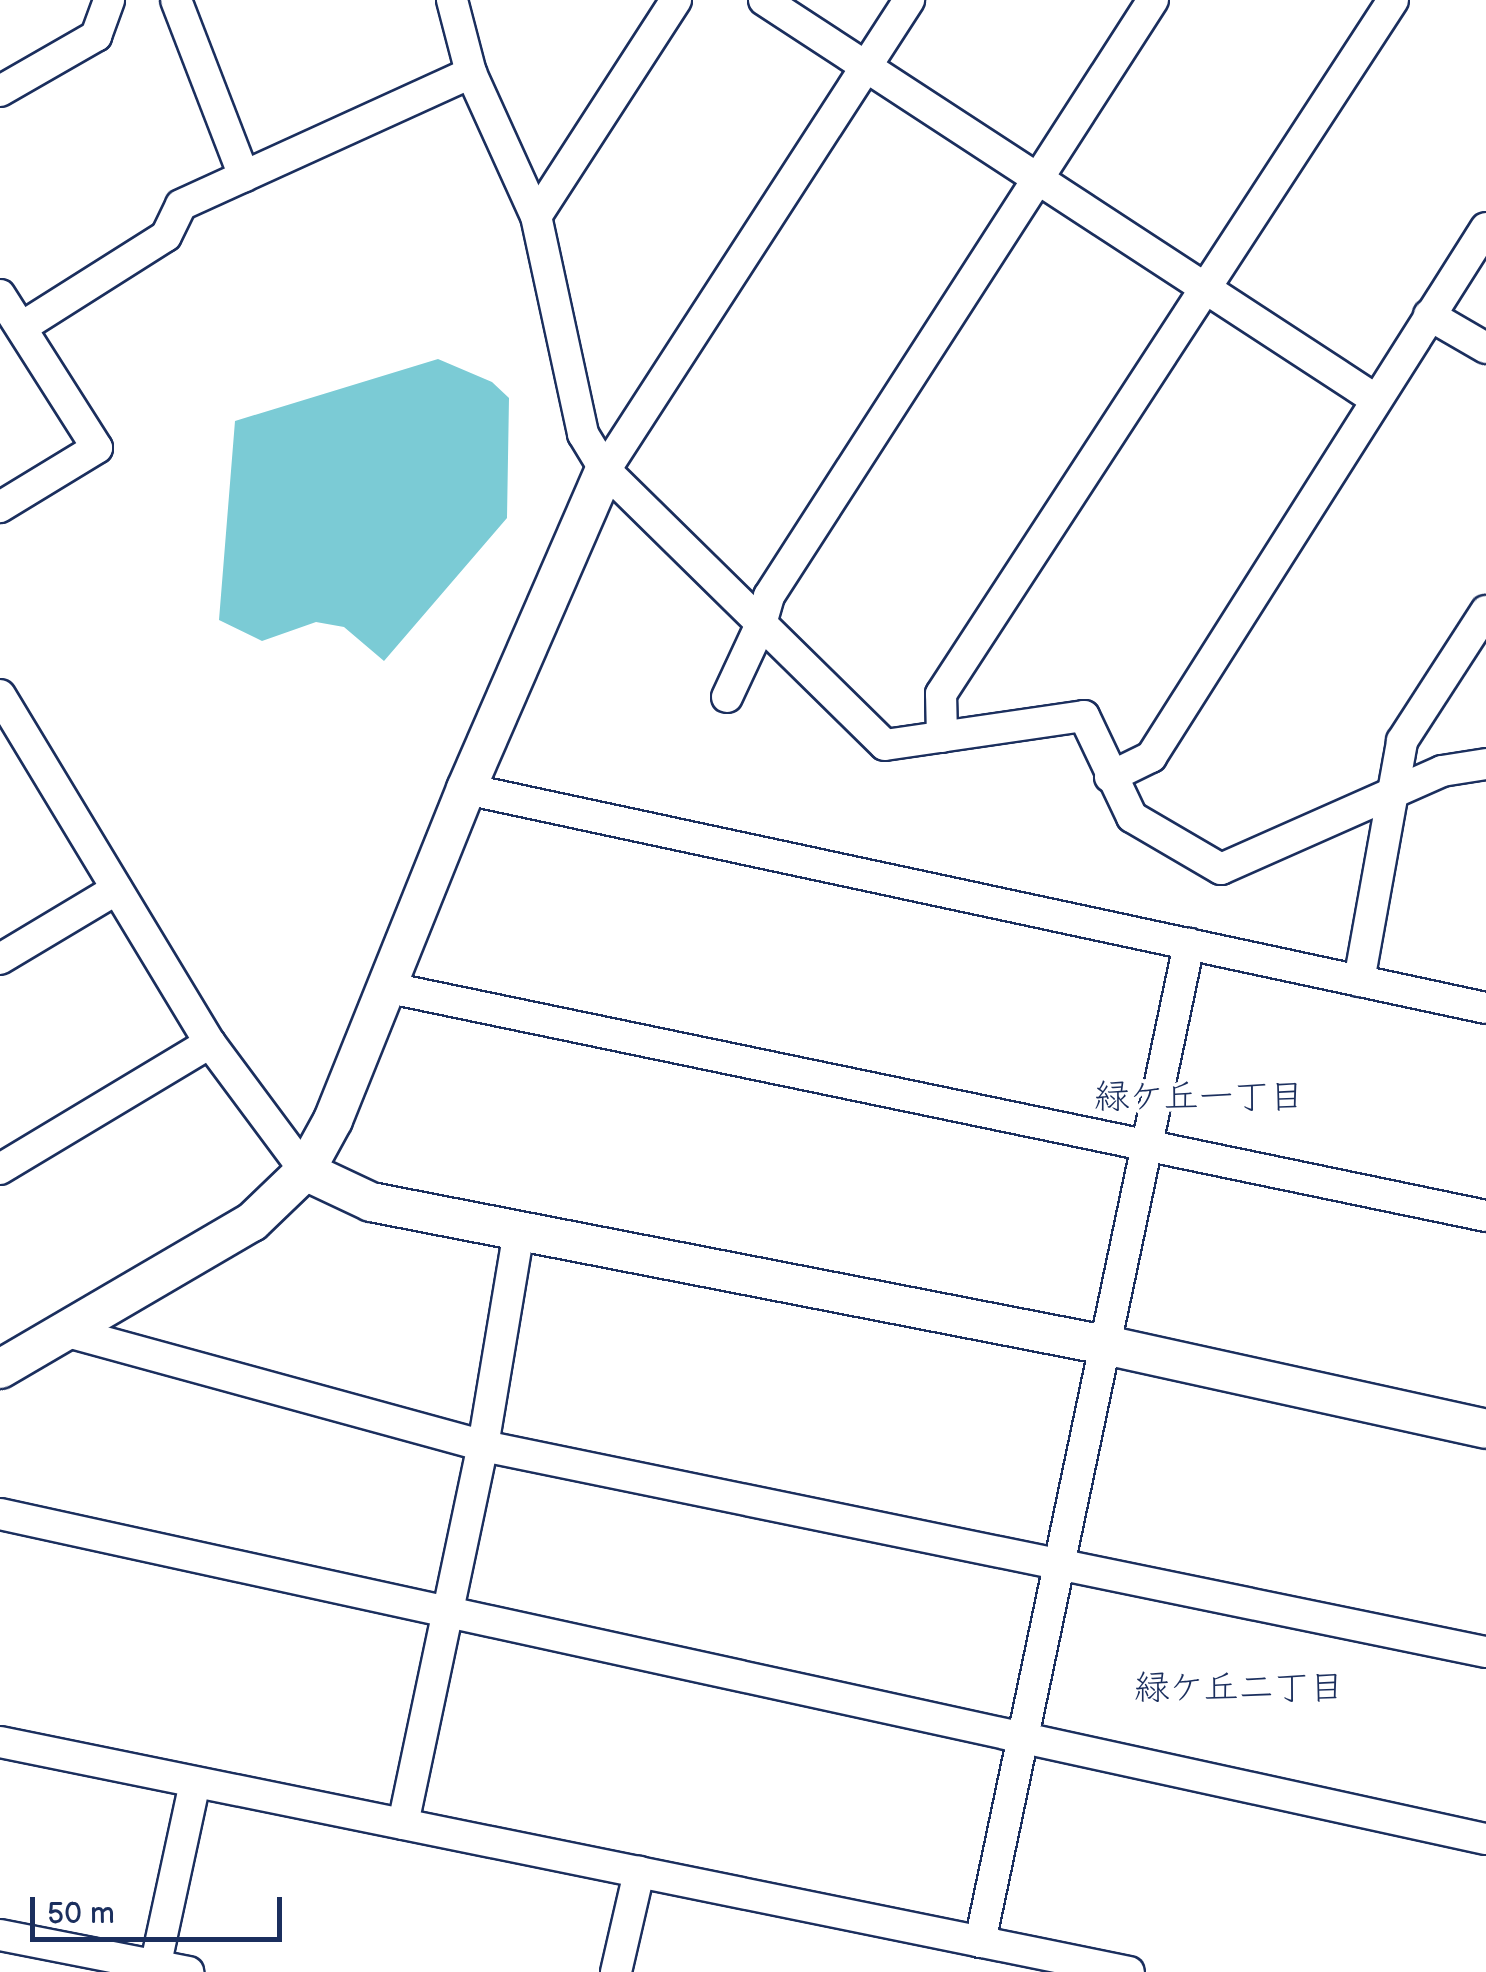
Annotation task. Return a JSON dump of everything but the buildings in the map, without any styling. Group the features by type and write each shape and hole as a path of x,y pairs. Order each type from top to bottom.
{"street":[{"path":"0,91 96,36 109,0"},
{"path":"176,0 244,176"},
{"path":"452,0 471,72 536,216 583,434 605,470 885,745 1084,716 1132,817 1221,870 1442,772 1486,764"},
{"path":"536,216 676,0"},
{"path":"764,0 1375,399"},
{"path":"0,1369 252,1222 305,1171 332,1120 466,789 605,470 909,0"},
{"path":"726,697 762,624 769,596 1153,0"},
{"path":"942,737 940,694 1393,0"},
{"path":"22,328 166,236 182,205 471,72"},
{"path":"1110,776 1152,757 1486,228"},
{"path":"0,295 97,448 0,507"},
{"path":"1429,315 1486,348"},
{"path":"1359,981 1402,741 1486,611"},
{"path":"0,695 12,743 117,889 210,1043 305,1171 371,1202 1105,1345 1486,1428"},
{"path":"466,789 1486,1008"},
{"path":"0,960 117,889"},
{"path":"980,1942 1189,944"},
{"path":"385,987 1486,1216"},
{"path":"0,1168 210,1043"},
{"path":"403,1824 483,1446 520,1230"},
{"path":"64,1330 483,1446 1486,1652"},
{"path":"0,1514 1486,1840"},
{"path":"0,1742 1130,1972"},
{"path":"155,1969 195,1782"},
{"path":"616,1972 639,1872"},
{"path":"0,1935 155,1969 188,1972"}],"water":[{"path":"438,359 492,382 509,398 507,518 384,661 344,627 316,622 262,641 219,620 235,421"}],"district":[{"name":"緑ケ丘一丁目","path":"1199,1098"},
{"name":"緑ケ丘二丁目","path":"1239,1689"}]}
